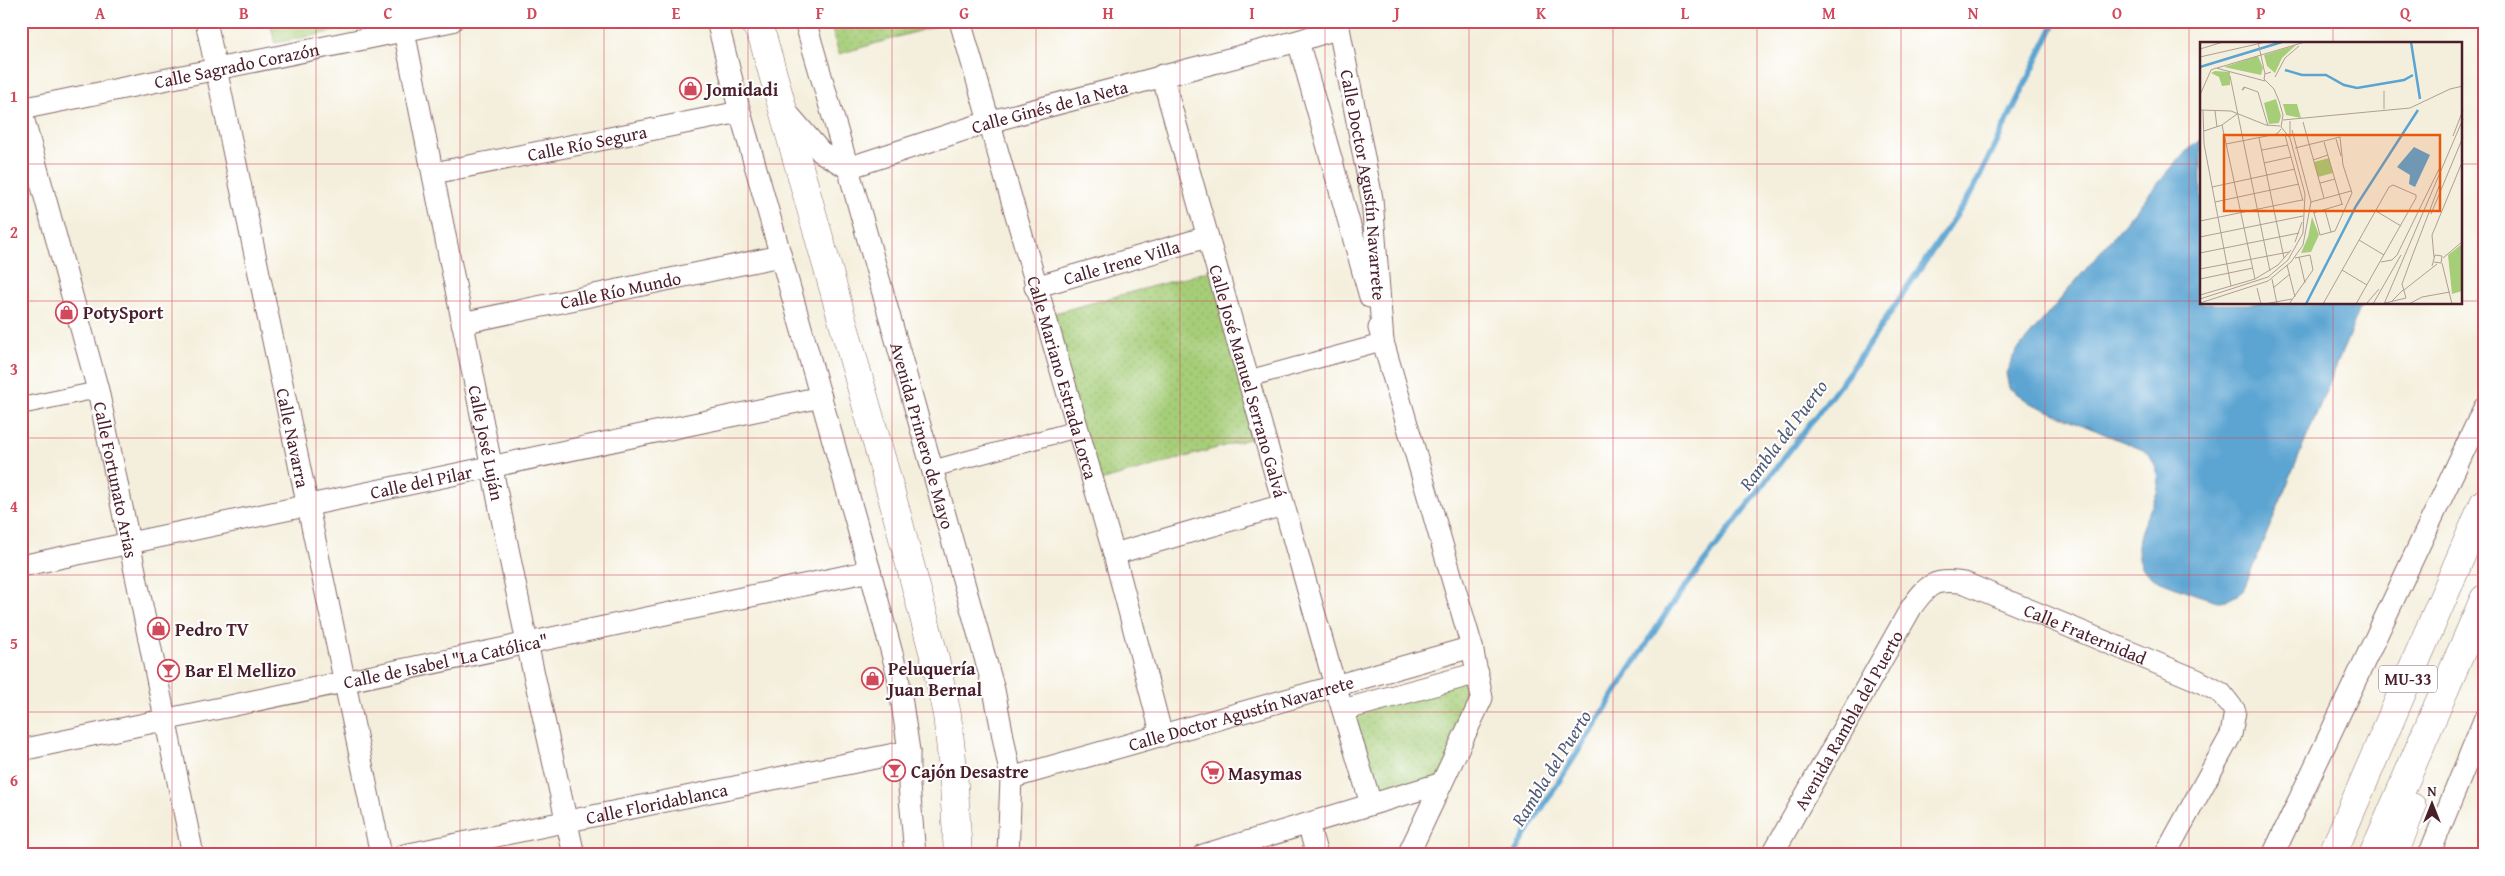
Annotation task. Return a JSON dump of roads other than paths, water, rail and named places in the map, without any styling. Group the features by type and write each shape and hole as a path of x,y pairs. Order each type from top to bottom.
{"main road":[{"path":"760,27 892,498 935,659 947,715 953,768 958,855"},
{"name":"MU-33","path":"2332,855 2484,503"},
{"name":"MU-33","path":"2373,855 2484,599"},
{"path":"2394,855 2484,620"}],"street":[{"name":"Calle Navarra","path":"206,21 381,855"},
{"name":"Calle Sagrado Corazón","path":"21,109 452,21"},
{"path":"717,21 740,112 898,676 909,751 909,786 915,855"},
{"name":"Avenida Primero de Mayo","path":"805,21 994,690 1011,778 1008,855"},
{"name":"Calle Mariano Estrada Lorca","path":"960,21 1035,287 1114,554 1162,736"},
{"name":"Calle Ginés de la Neta","path":"848,168 988,122 1298,41 1339,28"},
{"name":"Calle Doctor Agustín Navarrete","path":"1339,28 1372,198 1383,342"},
{"name":"Calle José Luján","path":"404,31 527,643 574,855"},
{"name":"Calle Doctor Agustín Navarrete","path":"1298,41 1478,673 1343,710"},
{"name":"Calle José Manuel Serrano Galvá","path":"1162,75 1247,380 1371,804"},
{"path":"782,107 821,152 848,168"},
{"name":"Calle Fortunato Arias","path":"21,109 98,390 131,542 193,855"},
{"name":"Calle Río Segura","path":"434,173 740,112"},
{"name":"Calle Irene Villa","path":"1035,287 1207,237"},
{"name":"Calle Río Mundo","path":"462,323 780,256"},
{"path":"1247,380 1383,342"},
{"path":"21,406 98,390"},
{"name":"Calle del Pilar","path":"21,566 821,397"},
{"path":"2273,855 2484,408"},
{"path":"932,469 1077,428"},
{"path":"1114,554 1283,505"},
{"name":"Calle de Isabel \"La Católica\"","path":"21,750 870,571"},
{"name":"Calle Fraternidad","path":"1926,587 1947,580 1965,583 2197,680 2221,693 2235,711 2227,743 2165,855"},
{"name":"Avenida Rambla del Puerto","path":"1772,855 1911,608 1926,587"},
{"name":"Calle Doctor Agustín Navarrete","path":"1011,778 1472,647"},
{"path":"1408,855 1439,784 1482,698 1478,673"},
{"path":"2429,855 2484,720"},
{"name":"Calle Floridablanca","path":"404,855 909,751"},
{"path":"1203,855 1439,784"},
{"path":"1308,824 1316,855"}],"water":[{"path":"2200,141 2200,305 2362,305 2243,591 2223,601 2214,600 2155,579 2143,568 2139,557 2138,543 2157,490 2158,478 2154,464 2143,450 2030,403 2009,388 2006,373 2015,353 2183,154"}],"waterway":[{"name":"Rambla del Puerto","path":"1514,855 1670,607 1854,366 1972,192 2056,21"}],"place":[{"name":"Jomidadi","path":"690,89"},
{"name":"PotySport","path":"67,312"},
{"name":"Pedro TV","path":"159,629"},
{"name":"Bar El Mellizo","path":"169,670"},
{"name":"Peluquería Juan Bernal","path":"872,678"},
{"name":"Cajón Desastre","path":"895,771"},
{"name":"Masymas","path":"1212,773"}]}
